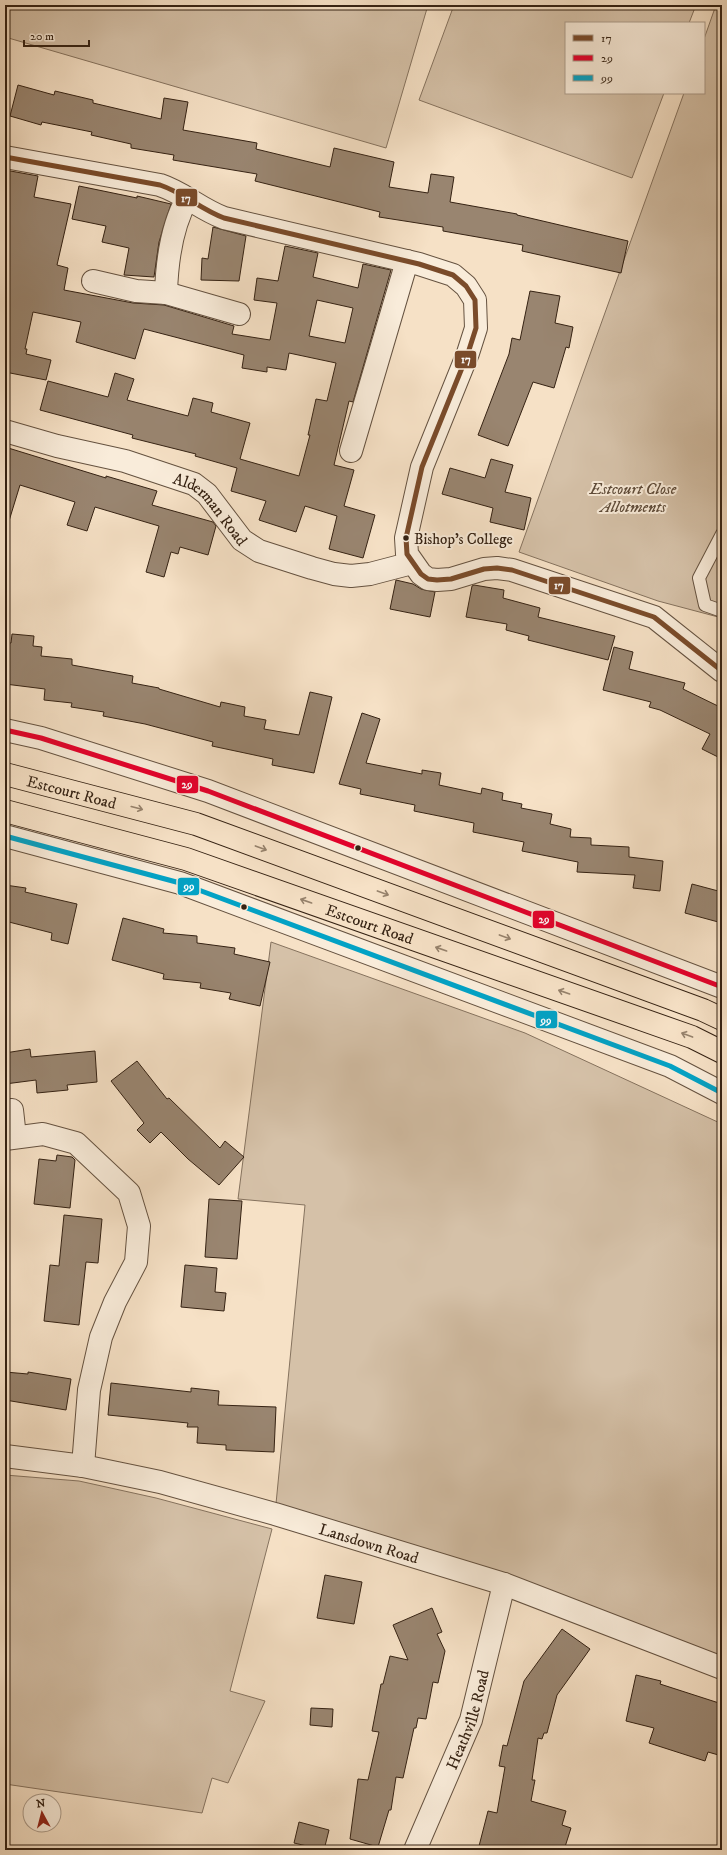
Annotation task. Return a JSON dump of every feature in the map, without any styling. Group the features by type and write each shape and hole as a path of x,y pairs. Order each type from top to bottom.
{"main road":[{"name":"Estcourt Road","path":"5,774 196,824 712,1014"},
{"name":"Estcourt Road","path":"8,811 186,859 692,1037 722,1052"}],"street":[{"path":"5,157 111,178 160,185 176,190 187,199 209,212 224,218 407,261 453,275 466,286 475,300 476,328 468,353 422,467 406,538 407,554 412,563 420,574 428,579 437,580 451,579 484,569 497,568 512,570 654,617 722,671"},
{"path":"166,293 166,265 179,214 187,199"},
{"path":"351,451 407,261"},
{"path":"93,281 136,291 166,293 239,314"},
{"name":"Alderman Road","path":"5,431 57,446 125,461 194,484 207,494 242,540 259,551 334,574 351,576 370,574 412,563"},
{"name":"Estcourt Road","path":"5,730 41,738 208,791 720,986 712,1014"},
{"name":"Estcourt Road","path":"5,833 8,811"},
{"name":"Estcourt Road","path":"5,836 180,883 670,1066 722,1093"},
{"path":"12,1110 10,1138 43,1134 76,1143 129,1193 139,1226 136,1262 115,1302 99,1345 89,1390 83,1466"},
{"name":"Lansdown Road","path":"5,1456 83,1466 160,1482 275,1514 504,1584 722,1668"},
{"name":"Heathville Road","path":"415,1850 471,1720 504,1584"}],"lane":[{"path":"722,534 698,578 705,605 722,611"}],"green space":[{"path":"5,5 428,5 386,148 5,37"},
{"path":"454,5 696,5 689,22 565,22 565,94 664,94 632,178 419,100"},
{"name":"Estcourt Close Allotments","path":"716,5 722,5 722,618 658,601 519,552 684,94 705,94 705,36"},
{"path":"271,942 525,1033 722,1124 722,1668 275,1514 305,1205 238,1199"},
{"path":"5,1475 79,1481 156,1498 272,1529 230,1691 265,1701 228,1783 212,1778 202,1813 5,1784"}],"building":[{"path":"18,85 54,95 55,91 93,100 93,103 161,119 164,98 188,102 183,130 257,143 256,149 330,167 334,148 394,162 389,187 428,193 431,174 454,177 450,202 517,214 628,241 621,273 522,251 523,245 443,231 443,227 379,217 380,212 255,181 257,174 173,160 174,155 131,148 131,144 91,135 92,132 42,122 41,125 10,116"},
{"path":"5,170 38,176 34,197 71,204 57,265 68,268 64,290 133,303 164,305 234,326 232,334 270,340 277,303 254,300 257,278 278,281 285,246 318,253 313,277 358,288 363,264 391,270 353,402 349,401 334,465 354,470 344,506 375,515 363,558 329,549 337,516 305,506 296,532 259,520 266,501 231,491 237,468 195,456 196,454 132,438 133,435 40,410 48,381 108,397 115,373 134,379 127,400 188,416 193,398 213,403 211,412 250,423 240,459 299,476 310,435 308,435 316,399 327,401 336,363 289,353 286,370 267,367 267,372 242,368 244,355 144,329 135,359 76,342 81,322 33,312 25,349 27,349 26,354 51,360 46,380 5,372","holes":["317,300 353,308 345,343 309,336"]},
{"path":"79,186 137,198 137,196 171,204 159,242 154,277 124,275 129,248 102,242 106,226 72,219"},
{"path":"213,227 246,236 239,281 201,280 202,258 208,259"},
{"path":"530,291 560,296 555,323 573,327 569,348 566,347 554,388 533,382 508,446 478,435 509,354 512,338 520,340"},
{"path":"5,447 106,478 106,476 157,491 152,505 213,522 216,526 208,555 180,547 178,554 171,552 164,577 146,572 159,526 95,507 87,531 67,525 75,502 20,485 9,521 5,521"},
{"path":"491,459 513,465 505,492 531,498 524,530 490,522 493,508 442,494 450,468 485,478"},
{"path":"396,580 413,584 421,589 435,592 430,617 390,609"},
{"path":"474,585 504,590 503,598 540,608 538,617 615,636 608,660 528,640 529,636 506,630 507,624 466,617 472,586"},
{"path":"12,634 34,636 33,646 42,647 41,656 72,659 72,665 133,676 132,683 159,688 220,707 221,702 245,707 244,716 266,720 264,729 299,735 310,692 332,697 314,773 272,765 273,759 212,746 213,742 145,724 103,716 104,712 71,707 72,703 44,700 45,689 5,684 5,643 11,643"},
{"path":"614,647 633,652 629,669 685,683 683,689 722,708 722,759 702,749 710,734 660,710 649,707 651,702 603,690"},
{"path":"362,713 380,719 366,763 422,774 422,770 441,773 439,785 481,794 482,788 503,793 502,800 522,804 521,808 552,814 550,824 571,829 570,837 591,838 591,845 629,847 629,857 663,861 660,891 633,888 635,875 577,872 578,862 522,851 524,842 473,832 474,823 414,811 415,805 360,794 361,789 339,784"},
{"path":"692,884 722,892 722,923 685,913"},
{"path":"5,885 26,888 25,892 77,904 68,944 51,940 52,933 5,921"},
{"path":"123,918 164,929 163,933 197,936 197,943 235,948 234,954 270,962 260,1006 229,999 231,993 200,988 201,983 163,979 164,974 112,960"},
{"path":"30,1049 31,1057 95,1051 97,1082 67,1085 68,1090 37,1093 36,1080 5,1084 5,1053"},
{"path":"137,1061 167,1099 169,1098 220,1148 225,1141 244,1157 219,1185 188,1159 161,1132 150,1143 137,1130 144,1123 111,1081"},
{"path":"57,1155 72,1157 75,1160 70,1208 34,1204 39,1159 56,1161"},
{"path":"209,1199 242,1201 237,1259 205,1257"},
{"path":"64,1215 102,1219 98,1263 86,1262 79,1325 44,1321 50,1265 59,1266"},
{"path":"185,1265 217,1268 215,1292 226,1293 224,1311 181,1307"},
{"path":"5,1372 28,1374 28,1372 71,1379 66,1410 5,1400"},
{"path":"111,1383 191,1392 191,1388 219,1391 218,1405 276,1407 274,1452 226,1450 226,1445 197,1443 198,1427 187,1427 188,1423 108,1415"},
{"path":"325,1575 362,1582 354,1624 317,1618"},
{"path":"432,1608 442,1632 437,1634 445,1651 438,1683 433,1682 426,1719 418,1718 416,1728 414,1728 403,1778 396,1777 391,1810 389,1810 378,1847 350,1839 358,1779 368,1780 379,1732 372,1731 381,1684 383,1684 390,1656 408,1660 393,1625"},
{"path":"562,1629 590,1649 557,1695 547,1733 544,1733 542,1739 538,1738 532,1780 535,1780 531,1801 566,1811 562,1825 571,1828 564,1850 478,1850 488,1811 497,1813 505,1767 499,1766 503,1745 507,1746 524,1681"},
{"path":"636,1675 661,1681 660,1684 722,1704 722,1756 708,1752 705,1761 649,1743 654,1728 626,1721"},
{"path":"311,1708 333,1709 332,1727 310,1725"},
{"path":"299,1822 329,1830 324,1850 294,1843"}],"transit line":[{"name":"17","path":"5,157 160,185 177,192 207,210 224,218 419,264 453,275 466,286 475,300 476,328 468,353 422,467 406,538 407,554 421,574 428,579 451,579 484,569 497,568 512,570 654,617 722,671"},
{"name":"29","path":"5,730 41,738 208,791 722,987"},
{"name":"99","path":"5,836 180,883 670,1066 722,1093"}],"place":[{"name":"Bishop's College","path":"406,538"}]}
